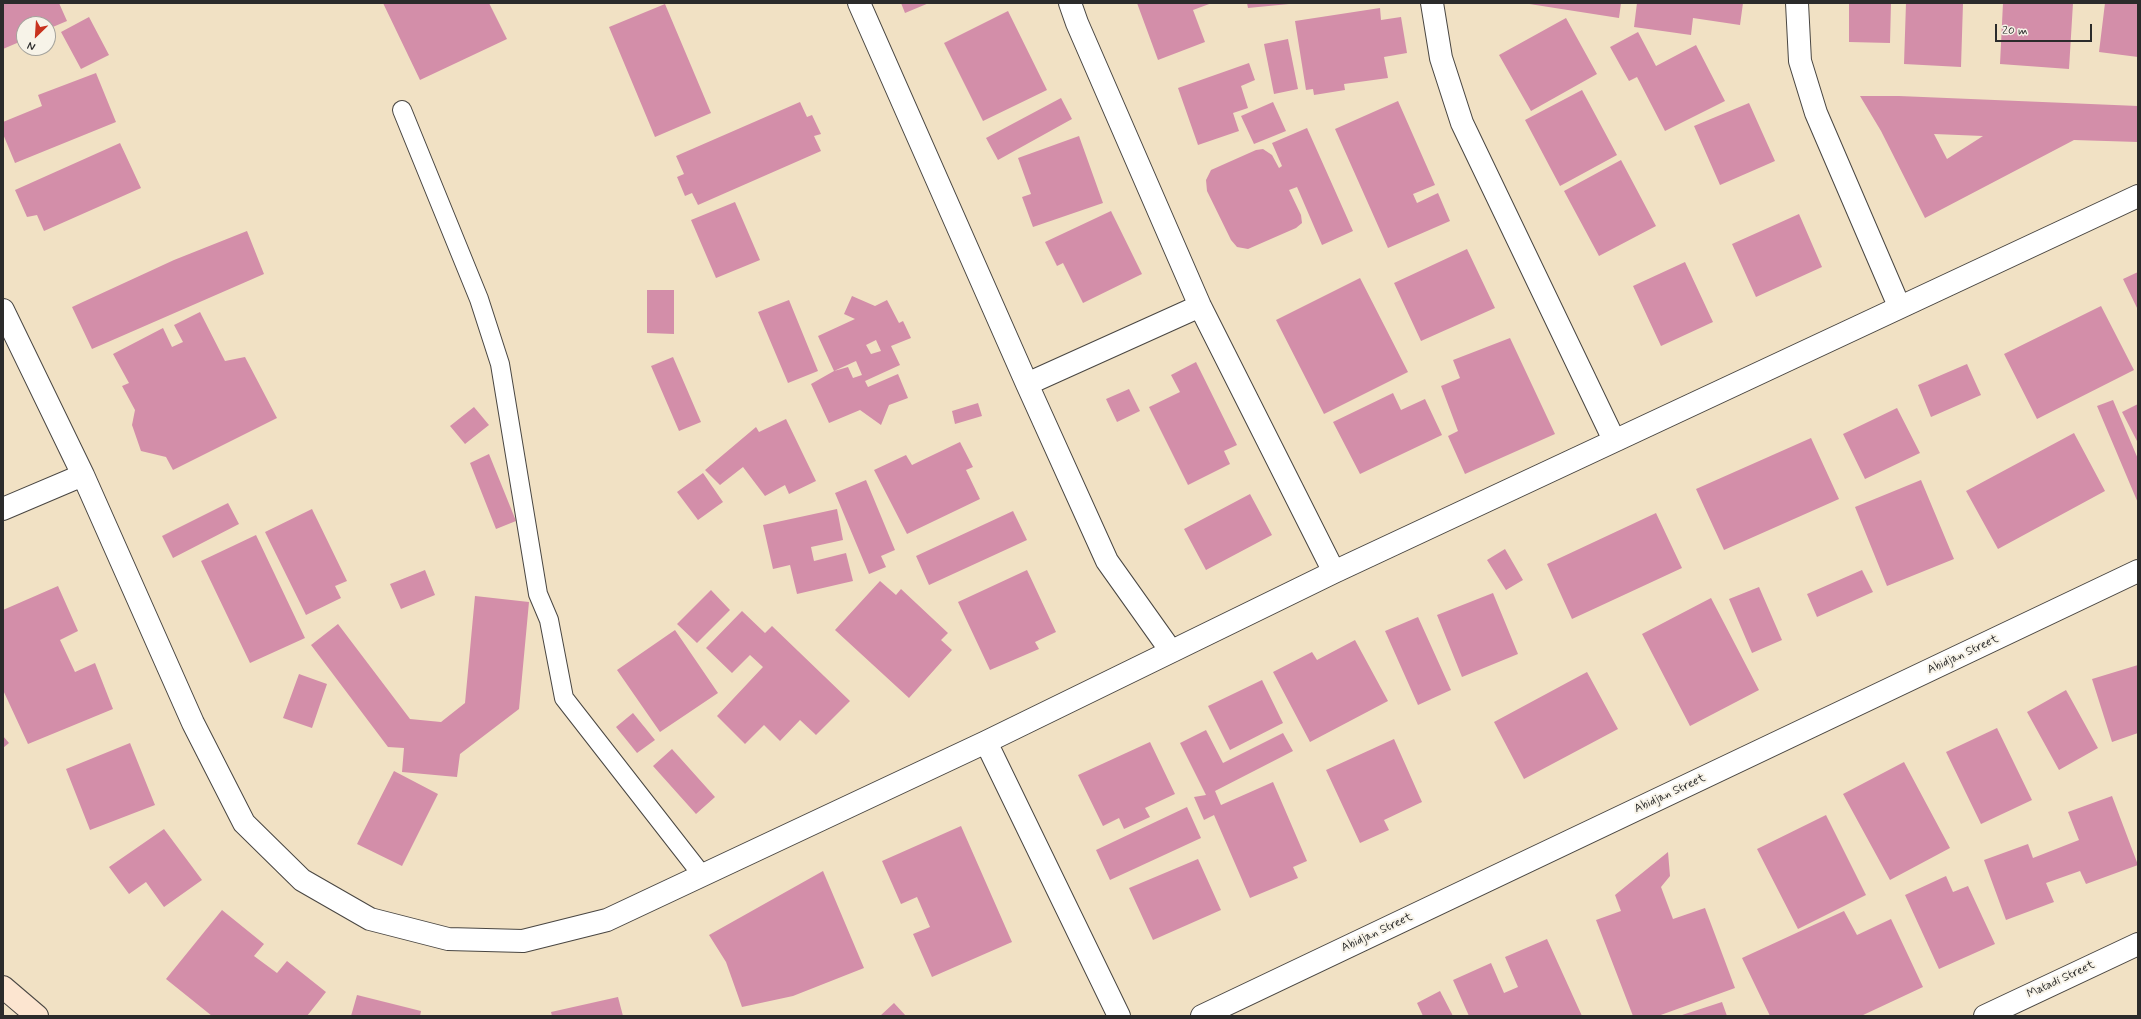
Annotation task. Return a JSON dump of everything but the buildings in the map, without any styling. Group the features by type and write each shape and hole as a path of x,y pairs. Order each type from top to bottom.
{"main road":[{"path":"3,987 37,1016"}],"street":[{"path":"859,3 1027,384 1107,561 1171,652"},
{"path":"1070,3 1080,31 1200,306 1334,572"},
{"path":"1432,3 1441,58 1462,123 1614,440"},
{"path":"1797,3 1800,61 1816,113 1899,306"},
{"path":"3,310 83,475 193,723 244,823 302,880 370,919 448,939 523,941 607,920 986,742 1334,572 1899,306 2138,196"},
{"path":"1027,384 1200,306"},
{"path":"3,509 83,475"},
{"name":"Abidjan Street","path":"1202,1016 2138,571"},
{"path":"986,742 1119,1016"},
{"name":"Matadi Street","path":"1985,1016 2138,944"}],"lane":[{"path":"402,110 479,299 500,364 538,594 549,620 564,698 702,875"}]}
